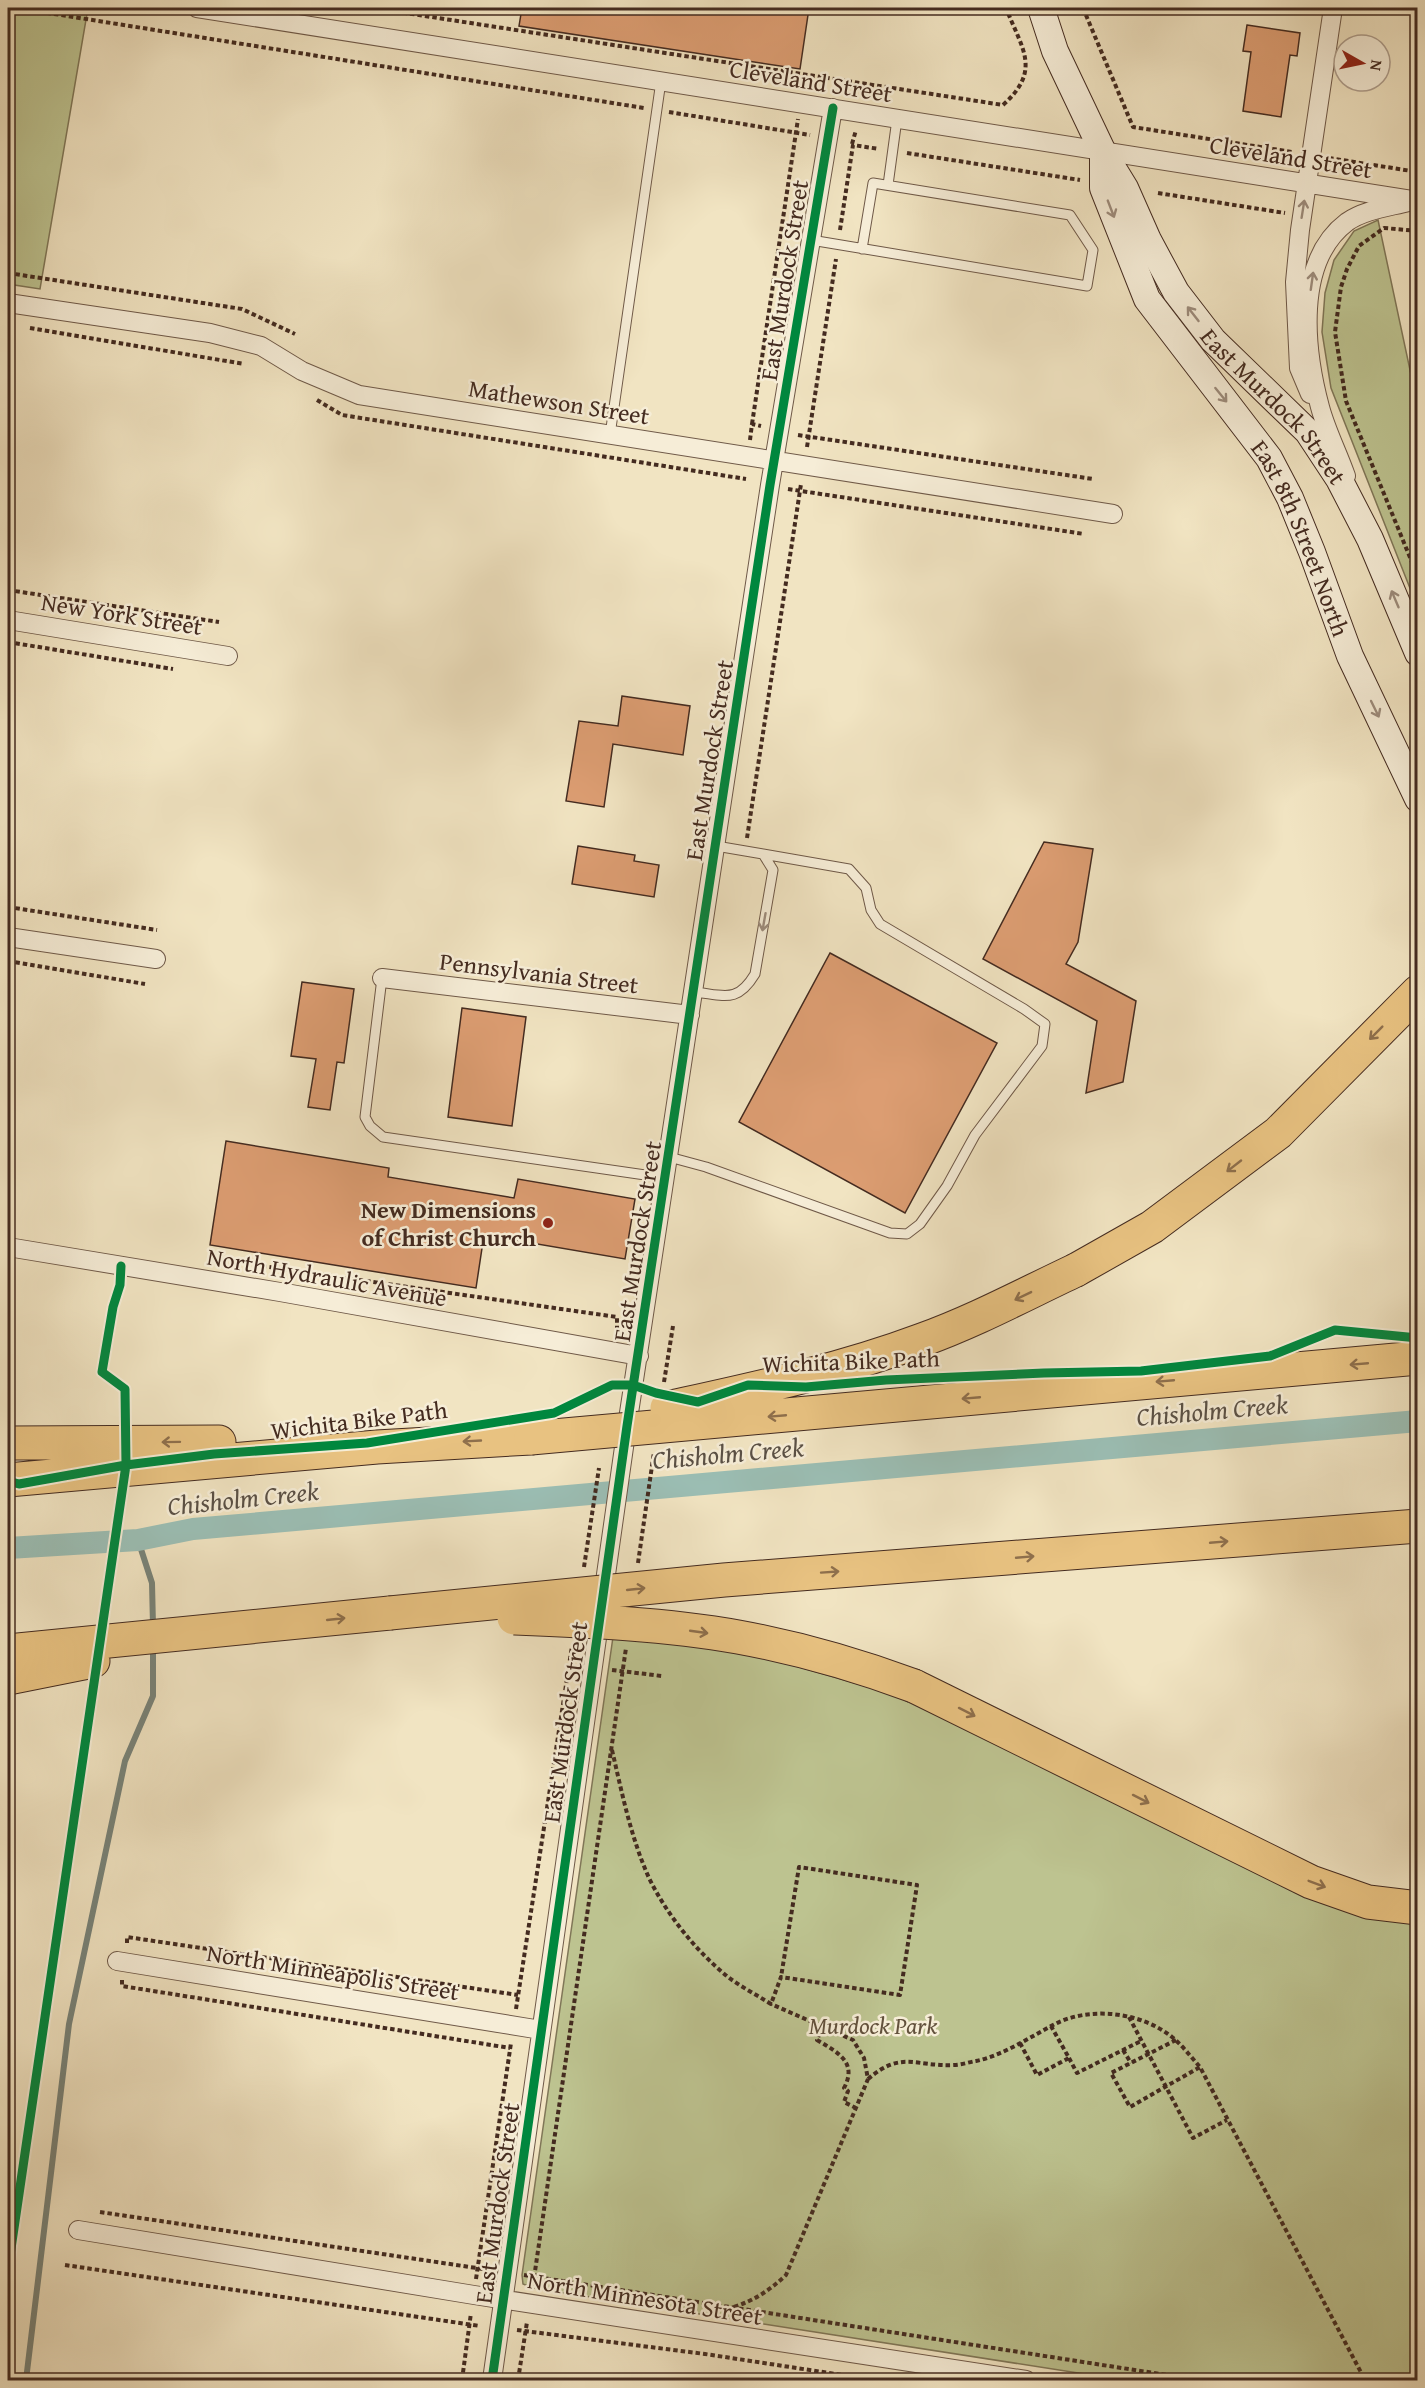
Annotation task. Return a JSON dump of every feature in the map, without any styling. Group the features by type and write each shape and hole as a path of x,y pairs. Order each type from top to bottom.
{"highway":[{"path":"531,1438 783,1383 846,1366 924,1340 1005,1305 1076,1270 1152,1227 1278,1133 1418,992"},
{"path":"8,1479 377,1447 531,1438 1418,1358"},
{"path":"8,1443 183,1442 377,1447"},
{"path":"8,1651 724,1580 1418,1526"},
{"path":"390,1613 575,1620 664,1627 728,1635 861,1666 914,1686 1311,1882 1368,1902 1418,1908"},
{"path":"8,1678 283,1624"}],"street":[{"name":"Cleveland Street","path":"197,8 1416,201"},
{"name":"East Murdock Street","path":"1041,8 1055,51 1103,152 1125,188 1148,240 1176,292 1213,340 1308,432 1339,479 1370,539"},
{"path":"1320,408 1308,392 1299,368 1295,282 1302,216 1333,8"},
{"name":"East Murdock Street","path":"492,2380 627,1426 774,461 832,108"},
{"name":"East Murdock Street","path":"1103,152 1103,188 1147,299"},
{"path":"1416,201 1369,212 1348,222 1326,245 1313,270 1308,307 1310,353 1320,408 1370,539 1418,653"},
{"name":"East 8th Street North","path":"1147,299 1269,458 1290,498 1350,656 1418,799"},
{"name":"Mathewson Street","path":"8,303 210,333 261,346 302,371 359,395 1113,514"},
{"name":"New York Street","path":"8,620 228,656"},
{"path":"8,936 156,959"},
{"name":"Pennsylvania Street","path":"382,978 690,1015"},
{"name":"North Hydraulic Avenue","path":"8,1247 280,1292 639,1356"},
{"name":"North Minneapolis Street","path":"117,1961 541,2030"},
{"name":"North Minnesota Street","path":"78,2230 504,2300 1026,2380"}],"lane":[{"path":"610,435 661,81"},
{"path":"888,185 897,119"},
{"path":"811,240 838,245 862,249 1087,286 1093,250 1070,215 873,183 862,249"},
{"path":"669,1157 706,1167 890,1233 906,1234 920,1224 947,1186 975,1135 1042,1046 1045,1024 1024,1009 880,924 871,910 866,888 849,869 716,846"},
{"path":"694,992 735,996 747,988 755,974 773,870 763,854"},
{"path":"382,978 365,1117 370,1126 383,1137 666,1178"}],"path":[{"path":"17,8 795,132"},
{"path":"373,8 1003,105 1012,96 1026,74 1028,62 1006,8"},
{"path":"1083,8 1133,127 1418,172"},
{"path":"752,424 804,76"},
{"path":"745,850 854,145 1084,181"},
{"path":"1158,193 1302,216"},
{"path":"1342,228 1353,233 1361,244"},
{"path":"1418,231 1384,228 1361,244 1347,269 1341,287 1335,332 1346,401 1418,577"},
{"path":"8,273 242,309 295,334"},
{"path":"800,492 1084,534"},
{"path":"8,590 219,622"},
{"path":"8,642 183,670"},
{"path":"8,907 157,930"},
{"path":"8,961 145,984"},
{"path":"262,1266 617,1317 616,1352"},
{"path":"642,1534 656,1443"},
{"path":"583,1575 601,1459"},
{"path":"519,2380 628,1637"},
{"path":"462,2380 513,2026 572,1646"},
{"path":"608,1670 662,1676"},
{"path":"612,1747 627,1813 649,1877 671,1915 697,1947 729,1978 771,2004 854,2040 864,2058 868,2079"},
{"path":"771,2004 781,1977 799,1867 917,1885 900,1995 781,1977"},
{"path":"732,2308 750,2302 769,2291 786,2275 868,2079 881,2068 903,2060 955,2065 983,2060 1051,2026 1085,2015 1129,2016 1156,2026 1176,2040 1200,2067 1365,2380"},
{"path":"1129,2016 1193,2138 1227,2120"},
{"path":"823,2026 817,2040 842,2056 848,2072 848,2080 844,2088 848,2091 844,2102 856,2108"},
{"path":"1051,2026 1077,2073 1142,2041"},
{"path":"1176,2040 1111,2073 1130,2107 1200,2067"},
{"path":"1020,2043 1037,2075 1069,2058"},
{"path":"1122,2050 1131,2063"},
{"path":"96,2211 1199,2380"},
{"path":"65,2265 470,2325 705,2354 875,2380"}],"green space":[{"path":"8,8 88,8 40,289 8,284"},
{"path":"1378,220 1413,384 1417,384 1417,606 1331,388 1322,332 1325,293 1334,260 1354,231"},
{"name":"Murdock Park","path":"613,1637 737,1649 917,1701 1417,1922 1417,2380 1123,2380 533,2288 523,2284 522,2275"}],"building":[{"path":"522,8 809,8 800,69 519,26"},
{"path":"1247,25 1300,33 1297,56 1290,55 1281,117 1243,111 1251,52 1243,51"},
{"path":"622,696 690,706 683,755 613,744 604,807 566,801 579,721 618,726"},
{"path":"1044,842 1093,849 1078,942 1066,964 1136,1001 1123,1082 1086,1093 1097,1021 983,959"},
{"path":"578,846 635,855 634,861 659,865 654,897 572,884"},
{"path":"830,953 997,1043 905,1213 739,1122"},
{"path":"302,982 354,989 344,1063 337,1062 330,1110 308,1107 316,1059 291,1056"},
{"path":"462,1008 526,1017 512,1126 448,1117"},
{"path":"226,1141 389,1168 388,1177 514,1198 518,1179 635,1199 625,1259 484,1235 476,1288 210,1245"}],"waterway":[{"name":"Chisholm Creek","path":"8,1548 138,1540 193,1529 1418,1421"},
{"path":"138,1540 152,1583 153,1626"},
{"path":"26,2380 69,2024 125,1761 153,1696 153,1646"}],"cycle path":[{"path":"492,2380 627,1426 770,485 833,108"},
{"path":"8,2269 126,1465 125,1389 102,1372 113,1307 120,1285 121,1266"},
{"name":"Wichita Bike Path","path":"8,1481 19,1484 126,1465 214,1454 367,1443 554,1413 612,1385 633,1385 656,1393 698,1402 748,1385 806,1387 886,1380 1141,1371 1270,1356 1335,1330 1418,1338"}],"place":[{"name":"New Dimensions of Christ Church","path":"548,1223"}]}
